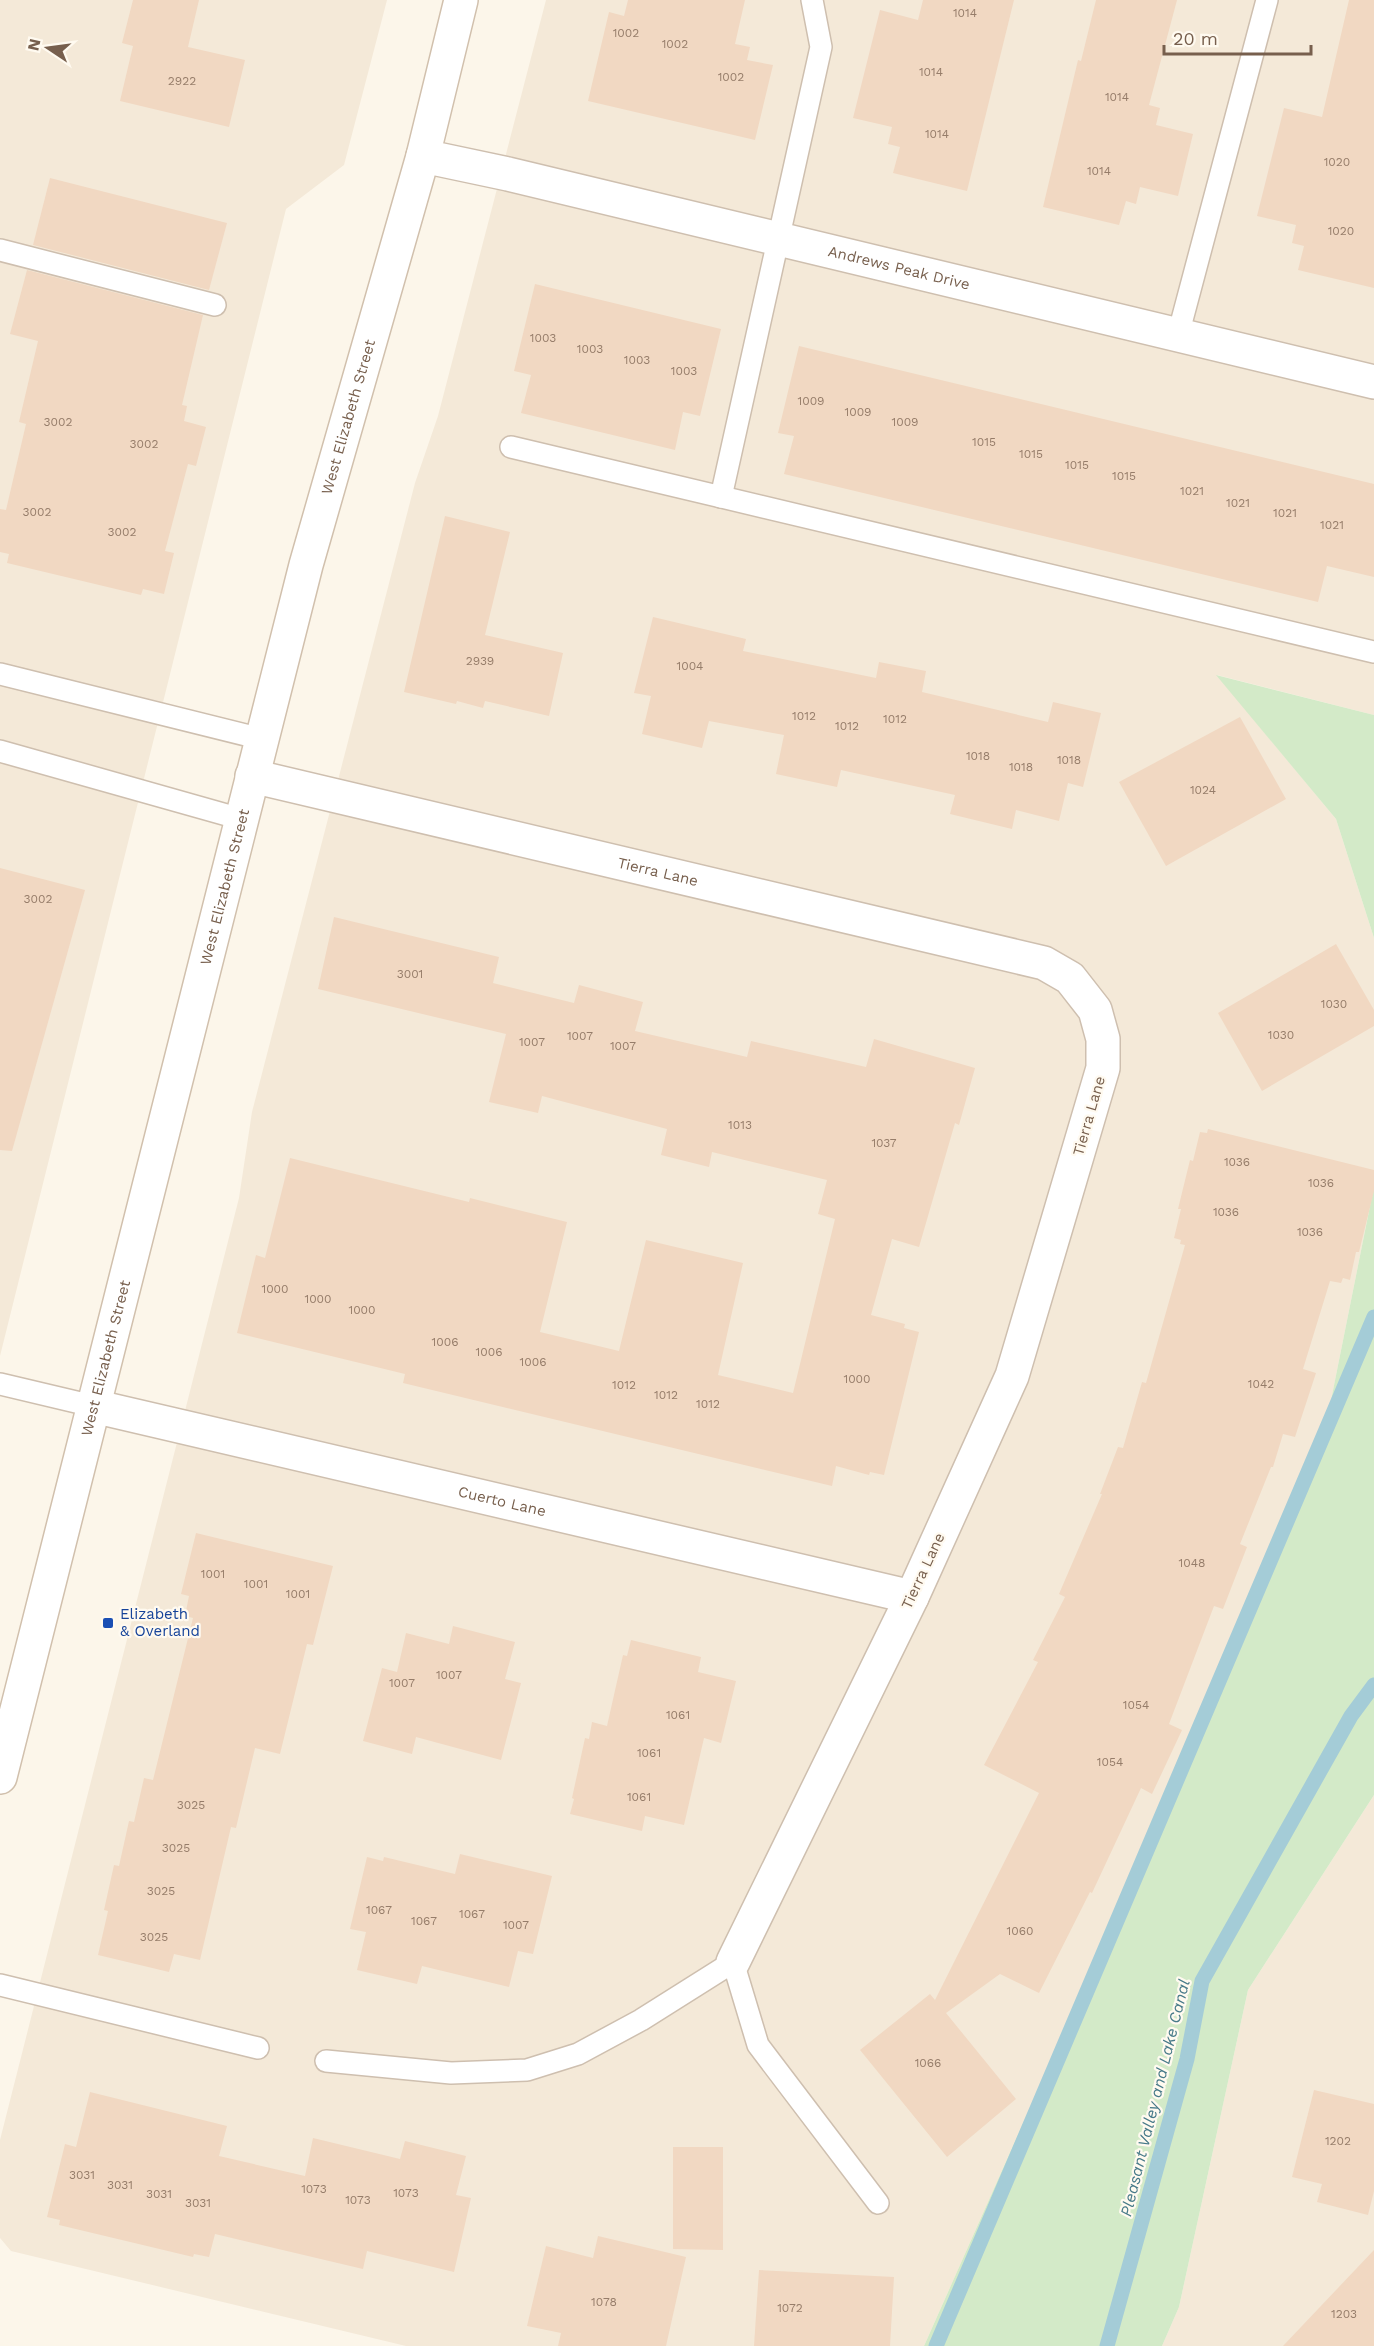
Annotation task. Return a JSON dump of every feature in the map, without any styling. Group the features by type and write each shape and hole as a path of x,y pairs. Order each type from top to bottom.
{"street":[{"name":"West Elizabeth Street","path":"0,1778 306,565 423,156 461,0"},
{"name":"Andrews Peak Drive","path":"423,156 1374,382"},
{"name":"Tierra Lane","path":"252,776 1044,963 1070,978 1095,1010 1103,1039 1103,1068 1012,1377 912,1597 733,1962"},
{"name":"Cuerto Lane","path":"93,1406 912,1597"}],"lane":[{"path":"721,497 821,47 812,0"},
{"path":"1178,335 1267,0"},
{"path":"0,250 215,305"},
{"path":"511,447 1374,652"},
{"path":"0,674 262,739"},
{"path":"0,752 241,819"},
{"path":"0,1383 93,1406"},
{"path":"326,2061 451,2073 527,2070 578,2054 640,2020 733,1962 758,2045 879,2203"},
{"path":"0,1985 258,2048"}],"shaded area":[{"path":"0,0 387,0 344,165 286,209 0,1356"},
{"path":"546,0 1374,0 1374,715 1217,675 1336,819 1374,938 1374,1186 1320,1455 924,2346 406,2346 11,2251 0,2238 0,2140 239,1198 252,1112 415,483 438,416"},
{"path":"1374,1795 1374,2346 1162,2346 1179,2307 1248,1990"}],"green space":[{"path":"1216,675 1374,715 1374,938 1336,819"},
{"path":"1374,1186 1374,1795 1248,1990 1179,2307 1162,2346 924,2346 1320,1455"}],"building":[{"path":"133,0 199,0 188,47 245,60 229,127 120,101 133,46 122,43"},
{"path":"628,0 745,0 735,44 750,47 747,60 773,65 755,140 588,101 609,12 624,16"},
{"path":"923,0 1014,0 967,191 893,173 900,147 888,144 892,127 853,118 880,10 918,20"},
{"path":"1096,0 1177,0 1149,105 1160,108 1156,125 1193,134 1178,196 1140,187 1136,204 1126,201 1119,225 1043,207 1078,60 1081,61"},
{"path":"1349,0 1374,0 1374,288 1298,270 1304,246 1292,243 1296,225 1257,216 1284,108 1322,117"},
{"path":"50,178 227,223 209,290 33,245"},
{"path":"27,270 203,315 182,405 187,406 184,421 206,427 196,466 188,464 165,551 174,553 164,594 143,589 141,595 7,563 9,554 0,552 0,509 6,510 26,424 19,422 38,341 10,334"},
{"path":"535,284 721,329 700,416 683,412 675,450 521,413 531,375 514,371"},
{"path":"799,346 1374,484 1374,577 1327,566 1318,602 784,474 794,436 778,433"},
{"path":"445,516 510,532 485,635 563,653 549,716 485,701 483,708 404,692"},
{"path":"653,617 746,639 743,651 876,678 879,662 926,671 922,692 1048,722 1053,702 1101,713 1083,787 1068,783 1059,821 1016,810 1012,829 950,814 955,795 841,770 837,787 776,774 784,735 709,721 702,748 642,734 651,696 634,693"},
{"path":"1240,717 1286,799 1166,866 1119,782"},
{"path":"0,868 85,890 12,1151 0,1150"},
{"path":"334,917 499,957 493,983 574,1003 579,985 643,1002 635,1031 747,1057 751,1041 866,1067 874,1039 975,1068 959,1125 955,1123 919,1247 892,1239 871,1315 905,1324 904,1328 919,1332 884,1475 870,1472 869,1475 836,1466 832,1486 403,1383 405,1374 237,1333 256,1255 265,1258 290,1158 469,1202 470,1198 567,1222 540,1332 619,1351 646,1240 743,1263 718,1375 793,1393 835,1219 818,1214 827,1180 712,1152 709,1167 661,1155 667,1129 542,1096 538,1113 489,1102 506,1034 318,989"},
{"path":"1336,944 1374,1010 1374,1026 1262,1091 1218,1013"},
{"path":"1208,1129 1374,1170 1374,1191 1359,1252 1356,1252 1350,1280 1343,1278 1341,1283 1330,1281 1303,1369 1316,1373 1295,1437 1283,1434 1273,1467 1271,1467 1240,1544 1247,1547 1223,1609 1214,1606 1169,1724 1182,1730 1152,1794 1141,1788 1092,1893 1090,1892 1039,1993 1000,1974 946,2013 1016,2099 947,2157 860,2050 930,1994 935,2000 1039,1793 984,1765 1038,1662 1033,1660 1065,1597 1059,1594 1102,1494 1100,1494 1118,1447 1123,1448 1142,1382 1146,1383 1185,1245 1180,1244 1181,1240 1174,1238 1181,1209 1178,1209 1190,1160 1193,1161 1200,1132 1207,1133"},
{"path":"196,1533 333,1566 313,1645 307,1644 280,1754 255,1748 236,1828 231,1827 200,1960 174,1954 169,1972 98,1955 108,1911 104,1910 114,1865 119,1866 129,1821 134,1822 144,1778 153,1780 193,1618 185,1616 189,1596 181,1594"},
{"path":"453,1626 515,1642 505,1679 521,1683 501,1760 416,1737 412,1754 363,1741 382,1668 397,1672 406,1633 449,1644"},
{"path":"631,1640 701,1657 698,1672 736,1681 721,1743 704,1738 684,1825 645,1816 642,1831 570,1814 585,1738 589,1739 592,1722 607,1726 623,1655 627,1656"},
{"path":"460,1854 552,1876 533,1954 518,1951 509,1987 422,1966 417,1984 357,1970 366,1932 350,1929 367,1857 383,1861 384,1857 455,1874"},
{"path":"1314,2090 1374,2104 1374,2191 1368,2215 1317,2202 1322,2184 1292,2177"},
{"path":"90,2092 227,2126 219,2156 305,2176 313,2138 400,2159 405,2141 466,2156 456,2195 471,2198 454,2272 367,2251 363,2269 215,2234 209,2257 194,2254 193,2257 59,2225 60,2220 47,2217 65,2144 76,2147"},
{"path":"673,2147 723,2147 723,2250 673,2249"},
{"path":"598,2236 686,2257 666,2346 558,2346 561,2333 527,2326 546,2246 593,2258"},
{"path":"1374,2250 1374,2346 1283,2346"},
{"path":"759,2270 894,2277 890,2346 754,2346"}],"waterway":[{"path":"936,2346 1374,1317"},
{"name":"Pleasant Valley and Lake Canal","path":"1107,2346 1187,2059 1202,1981 1351,1716 1374,1685"}],"place":[{"name":"Elizabeth & Overland","path":"108,1623"}]}
